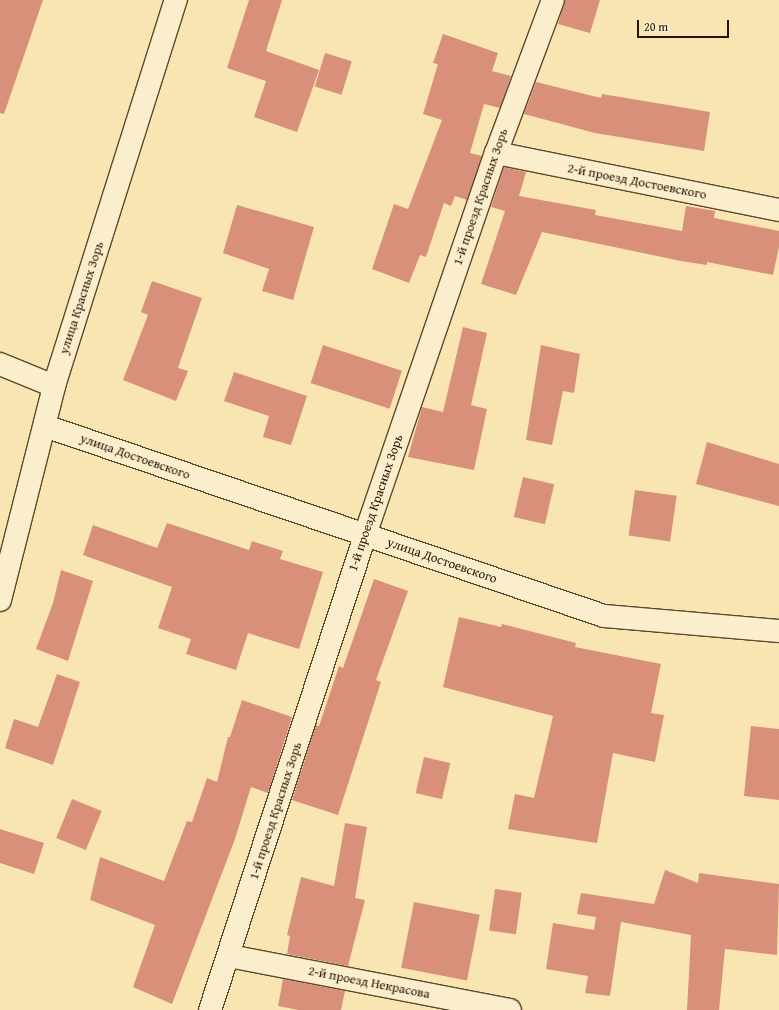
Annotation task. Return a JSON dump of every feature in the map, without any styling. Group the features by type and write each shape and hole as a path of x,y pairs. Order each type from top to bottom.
{"street":[{"name":"улица Красных Зорь","path":"0,600 54,386 176,0"},
{"name":"1-й проезд Красных Зорь","path":"210,1010 229,956 365,535 496,153 552,0"},
{"name":"2-й проезд Достоевского","path":"496,153 779,210"},
{"path":"0,364 54,386"},
{"name":"улица Достоевского","path":"45,426 604,616 779,632"},
{"name":"2-й проезд Некрасова","path":"229,956 510,1010"}],"building":[{"path":"0,0 43,0 4,114 0,113"},
{"path":"249,0 282,0 266,51 319,70 297,132 254,117 266,81 227,68"},
{"path":"565,0 600,0 590,33 558,24"},
{"path":"443,34 498,53 492,71 511,76 500,108 484,104 470,153 482,156 467,200 455,196 451,206 444,203 426,257 420,255 409,283 372,269 394,204 408,209 442,120 423,114 438,64 433,63"},
{"path":"325,53 352,61 342,95 315,86"},
{"path":"536,82 601,98 602,94 710,112 704,151 595,133 524,114"},
{"path":"504,167 526,172 519,196 596,210 595,215 682,231 686,206 715,211 714,218 779,231 779,247 773,275 707,262 707,265 681,261 542,232 516,295 481,284 505,211 491,207"},
{"path":"237,205 314,227 293,300 262,291 269,269 223,253"},
{"path":"152,281 202,298 178,368 188,371 176,401 123,380 148,315 141,312"},
{"path":"463,327 487,333 471,405 487,409 474,470 408,457 422,407 443,412"},
{"path":"323,345 402,371 390,409 311,383"},
{"path":"541,345 580,354 574,393 563,391 552,445 526,440"},
{"path":"234,372 307,396 291,445 263,437 269,416 224,401"},
{"path":"707,442 779,464 779,506 696,484"},
{"path":"523,477 554,484 545,524 514,517"},
{"path":"635,490 677,496 670,541 629,536"},
{"path":"167,523 249,550 252,541 283,551 280,559 323,572 299,649 248,633 236,670 186,654 191,639 158,628 172,587 83,555 93,525 157,548"},
{"path":"61,570 93,581 68,661 36,649 53,603"},
{"path":"374,579 408,591 376,680 381,682 338,815 292,800 316,725 319,726 339,666 343,668"},
{"path":"459,617 501,627 502,624 576,643 575,647 661,664 651,713 664,715 655,762 613,753 597,843 508,829 515,794 534,798 553,716 443,687"},
{"path":"57,674 80,682 53,765 5,748 14,719 38,727"},
{"path":"242,700 292,717 268,793 251,787 235,839 172,1004 133,987 155,925 90,900 100,857 164,881 187,821 192,822 207,778 217,782 228,737 230,737"},
{"path":"751,726 779,729 779,800 744,796"},
{"path":"424,757 450,763 442,799 416,793"},
{"path":"72,799 102,811 86,850 56,838"},
{"path":"345,823 367,827 355,898 365,900 348,966 287,954 290,936 287,935 301,877 334,886"},
{"path":"0,829 44,843 34,874 0,863"},
{"path":"665,870 698,883 699,873 779,884 777,955 725,949 719,1010 687,1010 691,935 621,922 610,996 585,993 588,976 546,969 553,923 594,930 596,917 577,914 581,893 654,904"},
{"path":"495,889 522,893 516,934 489,931"},
{"path":"414,902 480,915 467,981 401,968"},
{"path":"283,979 345,991 341,1010 299,1010 278,1006"}]}
